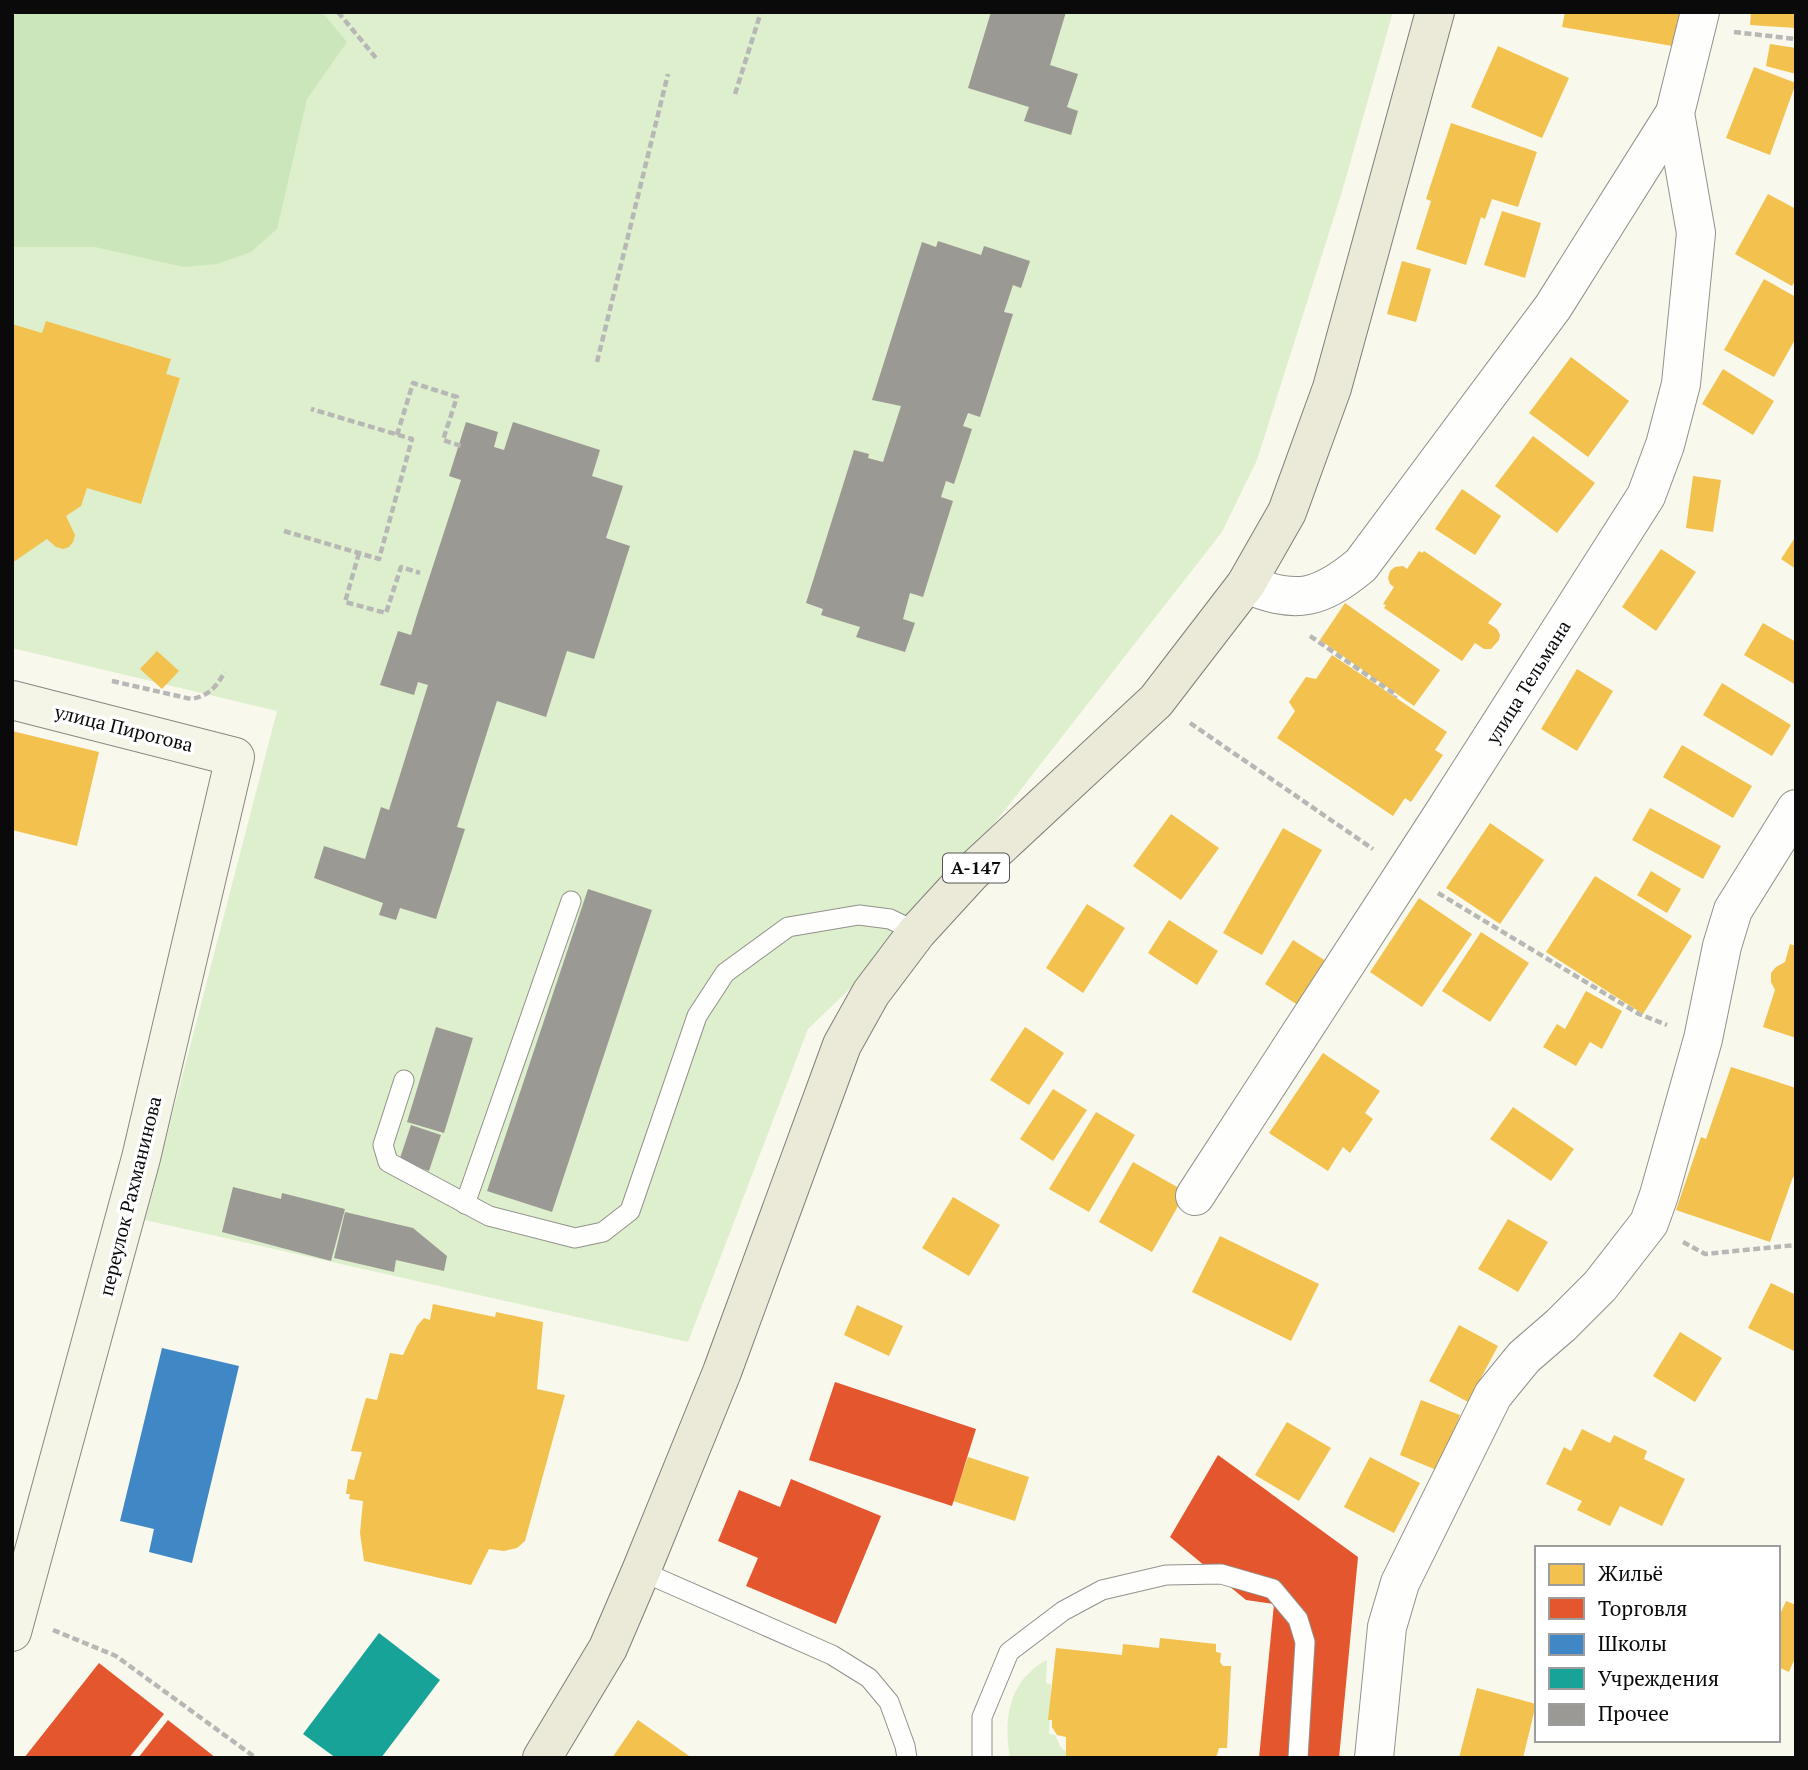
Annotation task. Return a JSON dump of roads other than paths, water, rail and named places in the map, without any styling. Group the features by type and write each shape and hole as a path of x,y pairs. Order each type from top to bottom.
{"main road":[{"name":"А-147","path":"542,1758 608,1648 642,1572 722,1373 842,1045 871,993 917,932 972,872 1156,701 1246,584 1287,512 1332,388 1435,12"}],"street":[{"name":"улица Тельмана","path":"1246,584 1265,592 1304,597 1339,583 1362,565 1553,307 1675,113 1698,20"},
{"name":"улица Тельмана","path":"1195,1196 1646,496 1665,445 1681,384 1696,233 1675,113"},
{"name":"улица Пирогова","path":"12,700 235,757"},
{"name":"переулок Рахманинова","path":"15,1623 141,1158 235,757"},
{"path":"1374,1758 1387,1627 1400,1583 1493,1395 1524,1357 1600,1286 1649,1223 1703,1039 1733,910 1796,809"}],"lane":[{"path":"465,1203 571,901"},
{"path":"404,1080 383,1145 388,1162 489,1216 575,1238 603,1232 630,1211 697,1016 725,972 788,927 859,915 890,919 917,932"},
{"path":"642,1572 832,1655 869,1678 889,1702 907,1758"},
{"path":"982,1758 982,1717 1009,1652 1063,1611 1102,1590 1166,1575 1221,1574 1273,1589 1298,1619 1305,1642 1298,1758"}]}
